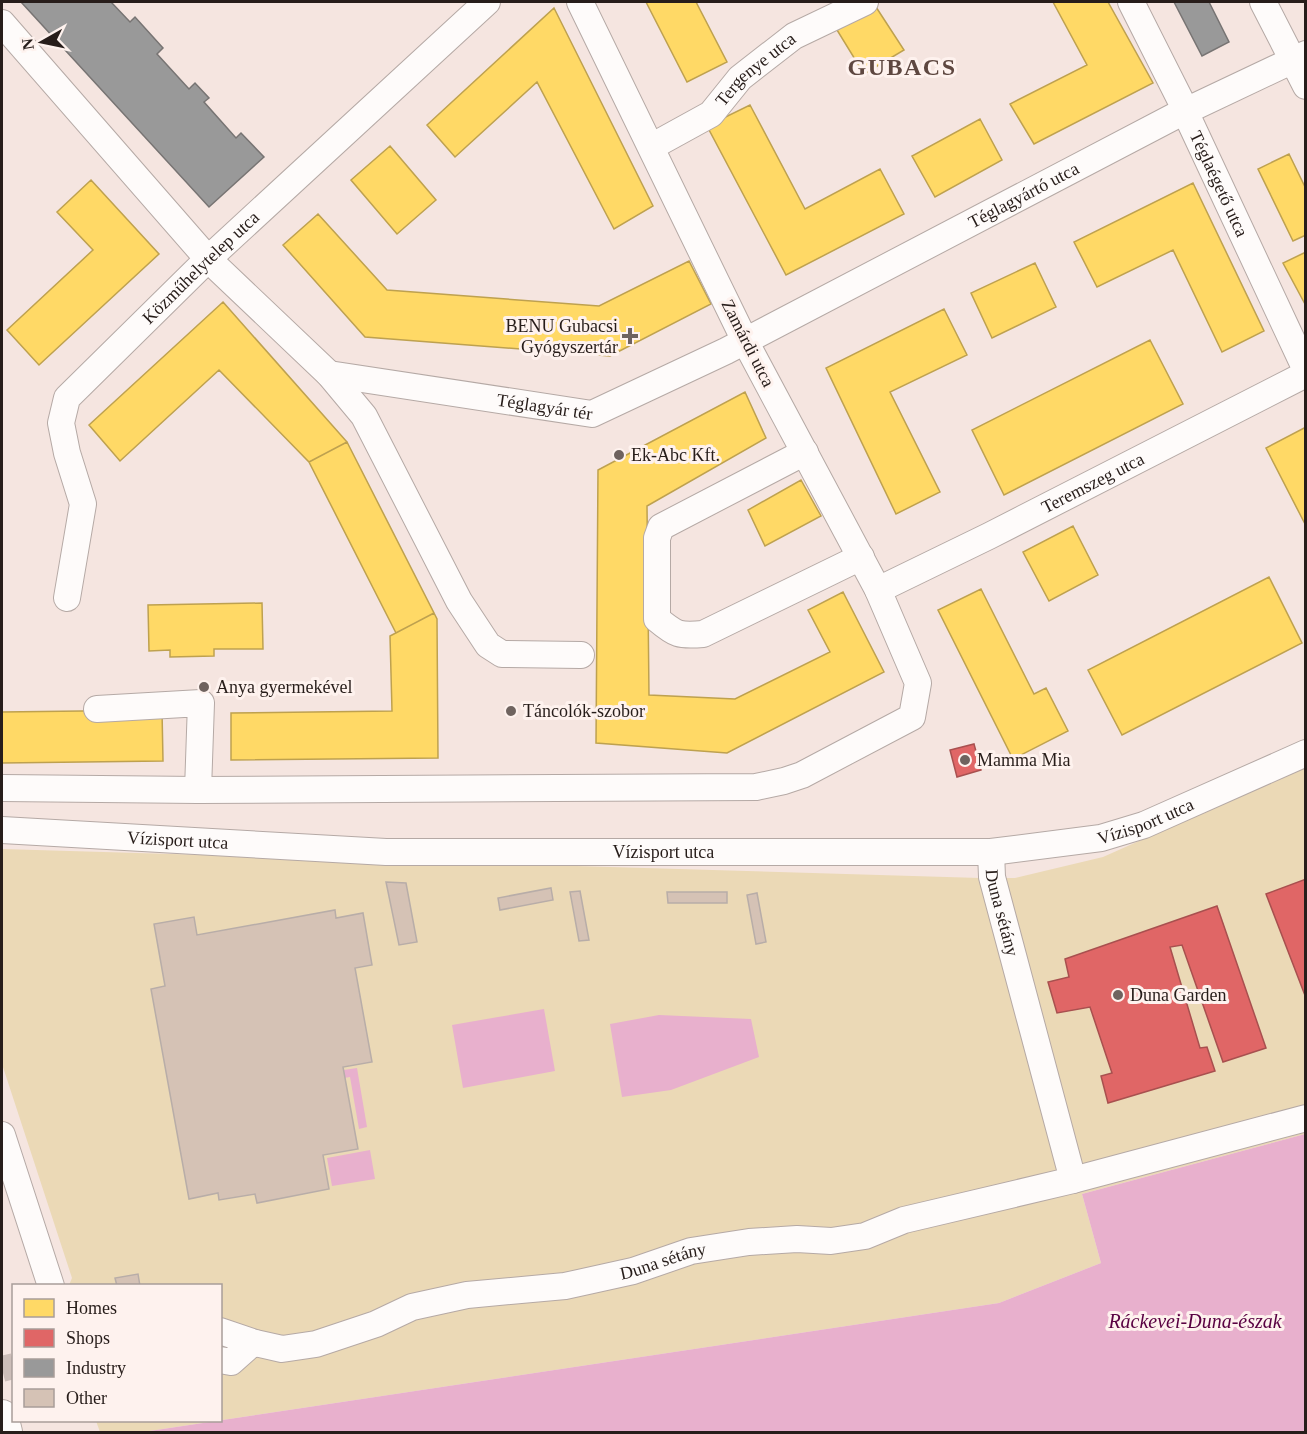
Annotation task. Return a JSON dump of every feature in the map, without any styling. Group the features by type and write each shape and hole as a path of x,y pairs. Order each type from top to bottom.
{"main road":[{"path":"2,1416 6,1432"}],"street":[{"name":"Közműhelytelep utca","path":"67,598 83,504 67,453 61,423 67,398 208,260 487,2"},
{"name":"Zamárdi utca","path":"198,790 756,787 802,775 912,717 918,683 878,590 745,341 580,2"},
{"name":"Tergenye utca","path":"651,147 711,114 740,78 794,36 865,2"},
{"name":"Téglaégető utca","path":"1131,2 1186,111 1305,372"},
{"path":"1263,2 1299,57 1305,86"},
{"path":"2,23 208,260 329,374 364,416 459,602 488,645 502,654 581,655"},
{"name":"Téglagyártó utca","path":"745,341 1186,111 1299,57"},
{"name":"Téglagyár tér","path":"329,374 592,414 745,341"},
{"name":"Teremszeg utca","path":"878,590 999,531 1305,372"},
{"path":"805,452 661,527 657,538 657,619 668,629 682,636 703,634 861,557"},
{"path":"2,788 198,790 201,703 97,709"},
{"name":"Vízisport utca","path":"2,830 386,852 991,852 1046,847 1101,838 1144,825 1305,753"},
{"name":"Duna sétány","path":"991,852 992,877 1073,1180"},
{"name":"Duna sétány","path":"224,1335 282,1349 316,1344 376,1324 412,1307 467,1295 565,1286 633,1271 691,1251 749,1242 797,1239 831,1241 865,1236 904,1220 1073,1180 1305,1118"},
{"path":"2,1135 50,1284"},
{"path":"222,1360 231,1362 255,1343"}],"shaded area":[{"path":"1305,767 1305,1134 1082,1194 1101,1263 999,1303 222,1420 222,1284 69,1284 72,1278 2,1064 2,849 980,878 1015,878 1103,857"},
{"path":"96,1422 209,1422 143,1432 100,1432"}],"water":[{"path":"544,1009 555,1071 463,1088 452,1025"},
{"path":"659,1015 751,1019 759,1057 671,1090 622,1097 610,1024"},
{"path":"357,1068 367,1127 359,1129 350,1077 338,1079 337,1071"},
{"name":"Ráckevei-Duna-észak","path":"1305,1134 1305,1432 143,1432 222,1422 222,1420 999,1303 1101,1263 1082,1194"},
{"path":"370,1150 375,1179 332,1186 327,1158"}],"building: Homes":[{"path":"646,2 696,2 727,62 687,82"},
{"path":"1053,2 1108,2 1153,83 1034,144 1010,104 1087,65"},
{"path":"876,7 904,50 864,74 837,30"},
{"path":"554,8 653,206 614,229 537,82 455,157 427,125"},
{"path":"750,105 805,209 880,169 904,214 786,275 707,126"},
{"path":"980,119 1002,160 935,197 912,156"},
{"path":"390,146 436,200 397,234 351,180"},
{"path":"1289,154 1306,189 1306,235 1293,241 1258,169"},
{"path":"91,180 159,254 39,365 7,330 93,250 57,212"},
{"path":"1193,183 1264,331 1222,352 1173,250 1097,287 1074,242"},
{"path":"318,214 387,290 599,306 689,261 711,304 610,356 365,337 283,245"},
{"path":"1306,252 1306,306 1283,263"},
{"path":"1035,263 1056,307 992,338 971,293"},
{"path":"223,302 347,442 309,462 219,370 120,461 89,425"},
{"path":"944,309 967,355 890,392 940,492 896,514 826,368"},
{"path":"1150,340 1183,404 1004,495 972,430"},
{"path":"745,392 766,438 647,506 649,695 735,699 830,652 808,610 843,592 884,672 727,753 596,743 598,470"},
{"path":"1306,427 1306,526 1266,448"},
{"path":"347,442 434,613 396,633 309,462"},
{"path":"801,480 821,516 765,546 748,510"},
{"path":"1073,526 1098,575 1049,601 1023,552"},
{"path":"1269,577 1302,643 1122,735 1088,670"},
{"path":"981,589 1034,694 1046,688 1068,731 1013,759 938,610"},
{"path":"262,603 263,649 214,649 214,656 170,657 170,650 149,651 148,605"},
{"path":"434,613 437,619 438,758 231,760 231,713 392,711 390,636"},
{"path":"162,710 163,761 2,763 2,712"}],"building: Shops":[{"name":"Mamma Mia","path":"974,744 981,770 957,777 950,750"},
{"path":"1306,879 1306,998 1266,894"},
{"name":"Duna Garden","path":"1217,906 1266,1048 1223,1062 1182,945 1170,947 1200,1048 1207,1047 1215,1071 1108,1103 1101,1076 1112,1073 1090,1007 1057,1013 1048,982 1069,977 1065,959"}],"building: Industry":[{"path":"21,2 111,2 130,22 135,17 163,48 157,54 189,89 195,83 209,98 204,102 236,138 241,133 264,157 209,207"},
{"path":"1174,2 1209,2 1229,42 1202,56"}],"building: Other":[{"path":"386,882 406,883 417,942 399,945"},
{"path":"551,888 553,900 500,910 498,898"},
{"path":"580,891 589,940 579,941 570,892"},
{"path":"667,892 727,892 727,903 668,903"},
{"path":"757,893 766,942 756,944 747,895"},
{"path":"335,910 336,918 363,913 372,965 355,968 372,1062 343,1067 358,1149 323,1155 329,1189 257,1203 255,1194 219,1200 218,1193 189,1199 151,989 165,986 154,924 194,917 197,935"},
{"path":"138,1274 140,1284 116,1284 115,1278"}],"tunnel":[{"path":"2,1369 12,1366"}],"place":[{"name":"BENU Gubacsi Gyógyszertár","path":"630,336"},
{"name":"Ek-Abc Kft.","path":"619,455"},
{"name":"Anya gyermekével","path":"204,687"},
{"name":"Táncolók-szobor","path":"511,711"},
{"name":"Mamma Mia","path":"965,760"},
{"name":"Duna Garden","path":"1118,995"}],"district":[{"name":"GUBACS","path":"902,67"}]}
